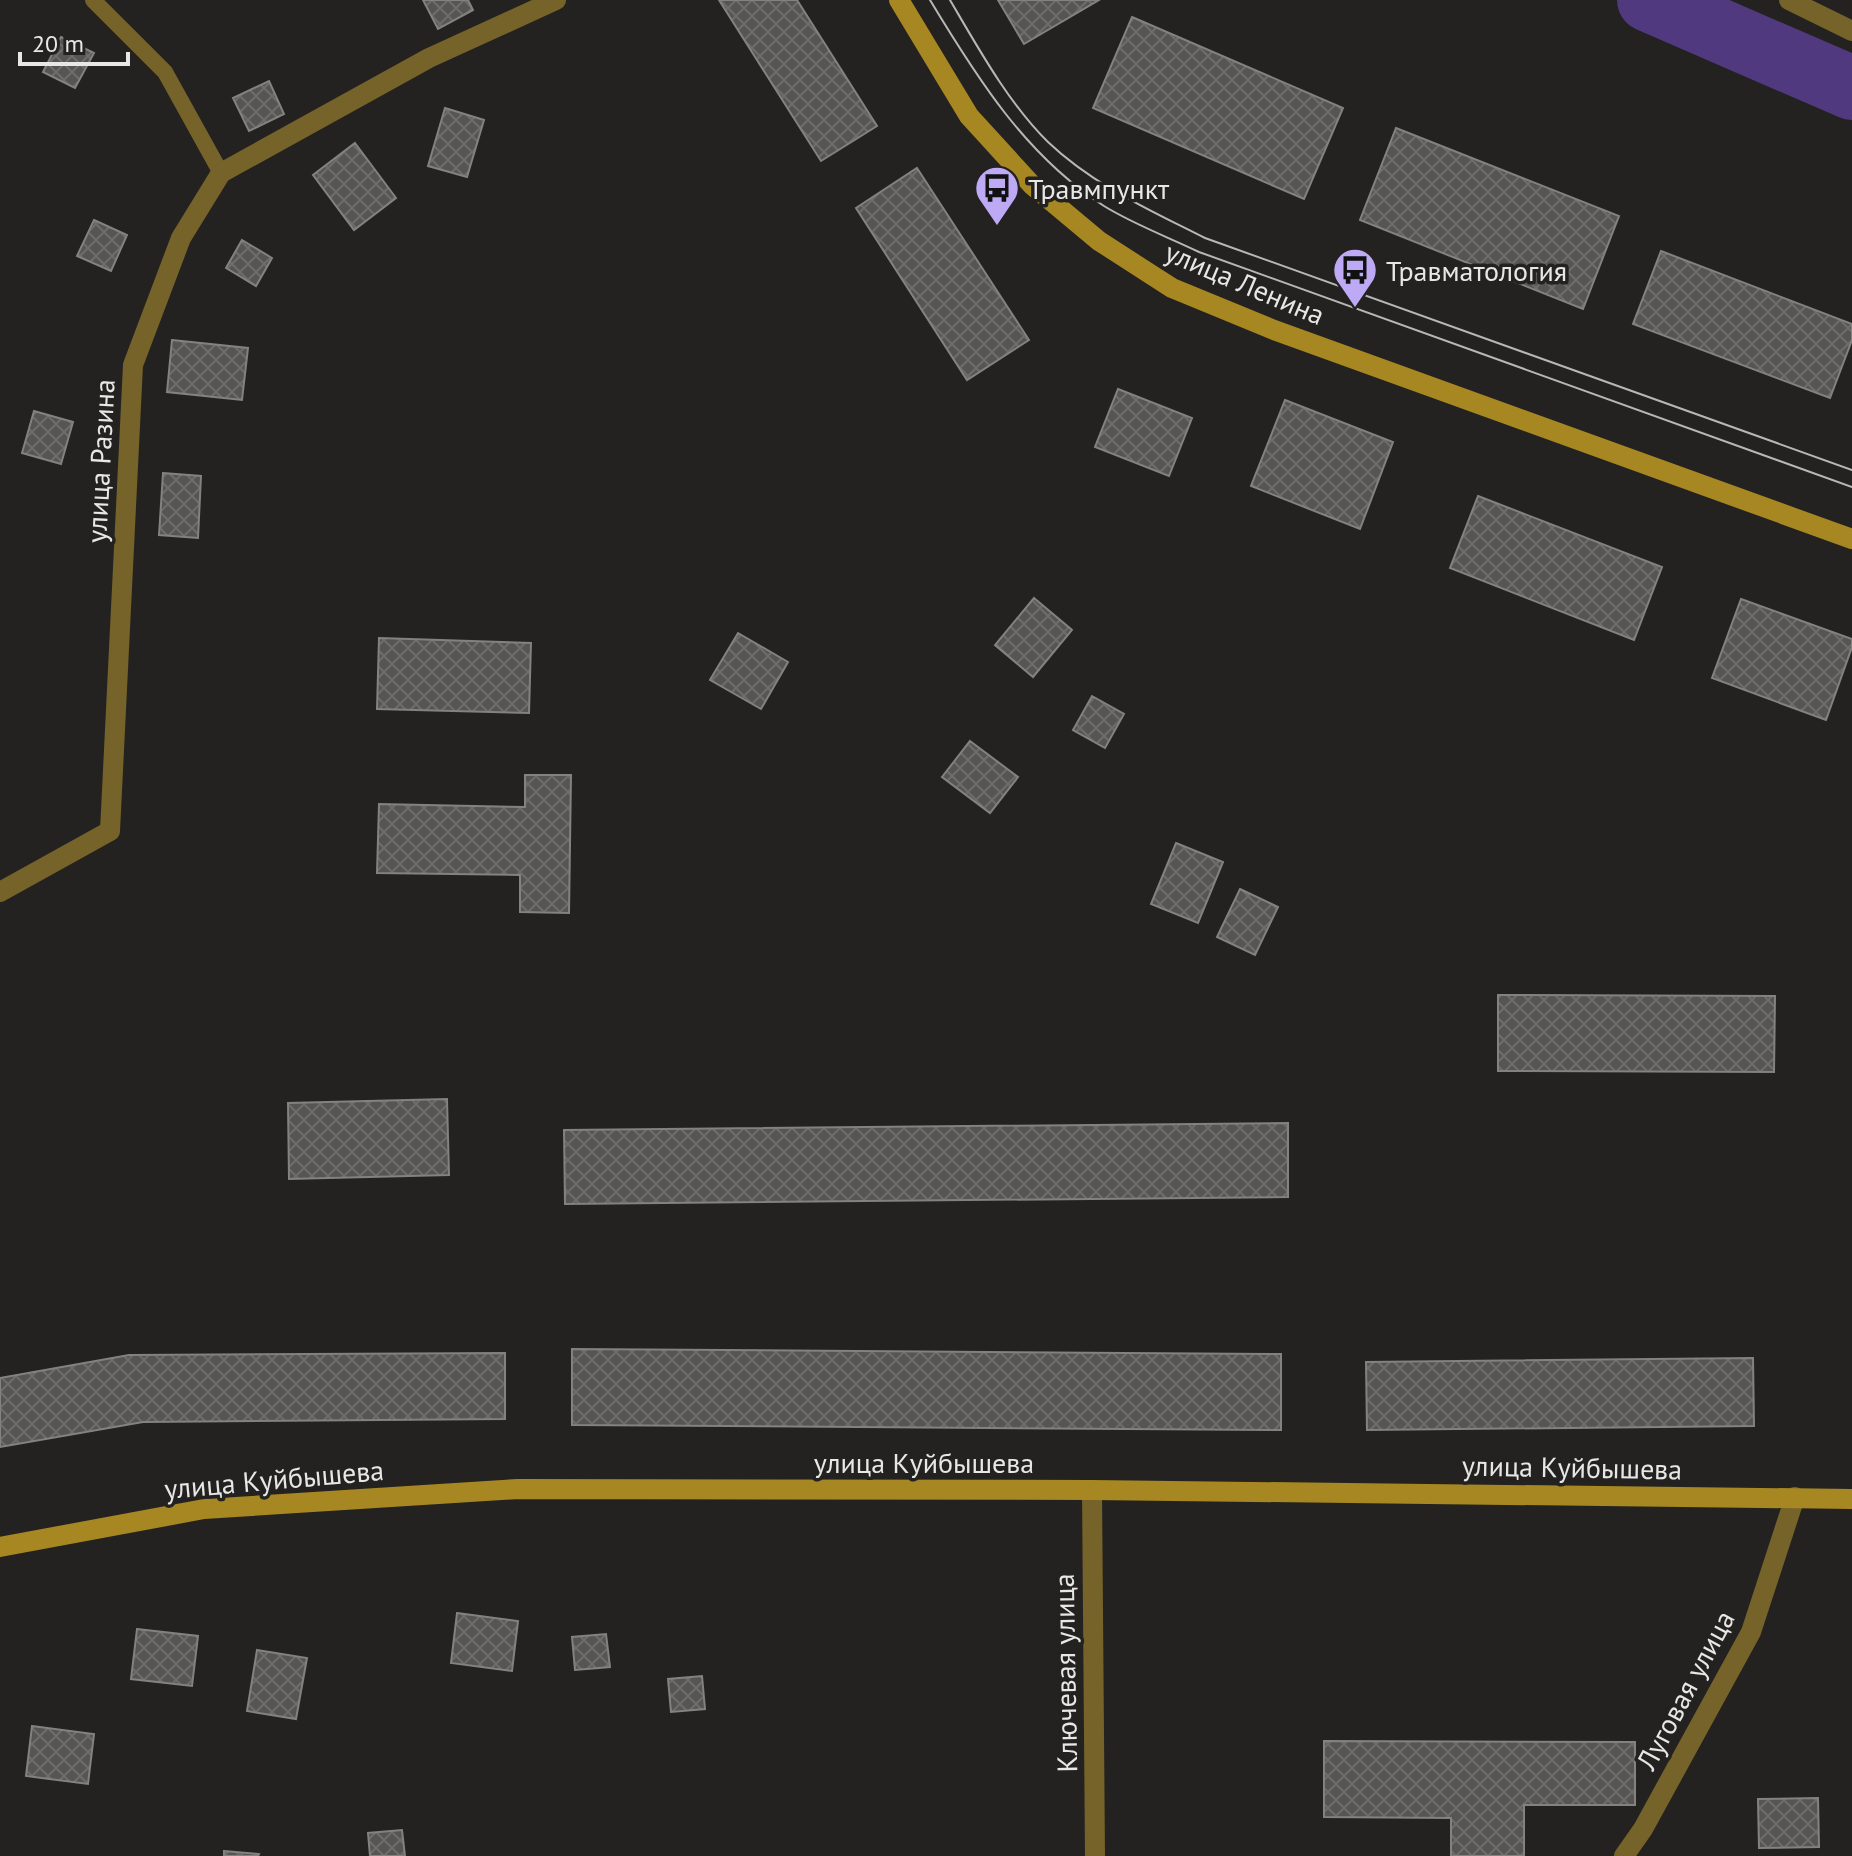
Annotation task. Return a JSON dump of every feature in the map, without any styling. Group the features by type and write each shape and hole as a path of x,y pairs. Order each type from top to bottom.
{"main road":[{"name":"улица Ленина","path":"899,0 969,116 1032,185 1099,241 1172,288 1274,330 1852,539"},
{"name":"улица Куйбышева","path":"0,1547 204,1509 518,1489 1092,1490 1852,1499"}],"street":[{"name":"улица Разина","path":"0,892 110,831 133,365 181,238 221,173 429,58 556,0"},
{"path":"1789,0 1852,31"},
{"name":"Ключевая улица","path":"1092,1490 1095,1856"},
{"name":"Луговая улица","path":"1624,1856 1643,1829 1751,1632 1795,1497"}],"lane":[{"path":"93,0 165,72 221,173"}],"building":[{"path":"423,0 468,0 473,10 438,29"},
{"path":"719,0 797,0 877,126 821,161"},
{"path":"998,0 1099,0 1024,44"},
{"path":"1132,17 1343,108 1304,199 1093,108"},
{"path":"61,37 94,53 75,88 43,72"},
{"path":"269,81 284,114 249,131 233,98"},
{"path":"445,108 484,120 467,177 428,166"},
{"path":"1396,128 1619,216 1583,309 1360,220"},
{"path":"355,143 396,198 354,230 313,175"},
{"path":"917,168 1029,340 967,380 856,208"},
{"path":"94,220 127,235 111,271 77,256"},
{"path":"242,240 272,258 256,286 226,268"},
{"path":"1661,251 1852,324 1852,340 1830,398 1633,324"},
{"path":"172,340 248,348 242,400 167,392"},
{"path":"1118,389 1192,418 1169,476 1095,447"},
{"path":"1285,400 1393,442 1360,529 1251,486"},
{"path":"34,411 73,422 61,464 22,453"},
{"path":"163,473 201,476 198,538 159,535"},
{"path":"1478,496 1662,567 1634,640 1450,568"},
{"path":"1034,598 1072,630 1033,677 995,645"},
{"path":"1741,599 1852,639 1852,647 1826,720 1712,678"},
{"path":"738,633 788,662 761,709 710,680"},
{"path":"379,638 531,643 529,713 377,709"},
{"path":"1092,696 1124,714 1105,748 1073,730"},
{"path":"970,741 1018,777 990,813 942,777"},
{"path":"525,775 571,775 569,913 520,912 520,875 377,873 379,804 525,807"},
{"path":"1176,843 1223,862 1198,923 1151,904"},
{"path":"1240,889 1278,907 1255,955 1217,937"},
{"path":"1498,995 1775,996 1774,1072 1498,1071"},
{"path":"447,1099 449,1175 289,1179 288,1103"},
{"path":"1288,1123 1288,1197 565,1204 564,1130"},
{"path":"572,1349 1281,1354 1281,1430 572,1425"},
{"path":"505,1353 505,1419 143,1422 0,1447 0,1378 129,1355"},
{"path":"1753,1358 1754,1426 1367,1430 1366,1362"},
{"path":"457,1613 518,1621 512,1671 451,1663"},
{"path":"137,1629 198,1636 192,1686 131,1679"},
{"path":"606,1634 610,1667 575,1670 572,1637"},
{"path":"257,1650 307,1658 296,1719 247,1711"},
{"path":"702,1676 705,1709 671,1712 668,1679"},
{"path":"32,1726 94,1734 88,1784 26,1776"},
{"path":"1324,1741 1635,1742 1635,1805 1524,1805 1524,1856 1451,1856 1451,1818 1324,1817"},
{"path":"1818,1798 1819,1847 1759,1848 1758,1799"},
{"path":"402,1830 405,1856 370,1856 368,1833"},
{"path":"224,1851 259,1854 224,1856"}],"waterway":[{"path":"1649,0 1852,88"}],"tram line":[{"path":"930,0 985,86 1027,139 1076,186 1127,219 1199,252 1852,487"},
{"path":"950,0 994,74 1034,127 1084,171 1143,207 1205,238 1852,470"}],"place":[{"name":"Травмпункт","path":"997,227"},
{"name":"Травматология","path":"1355,309"}]}
